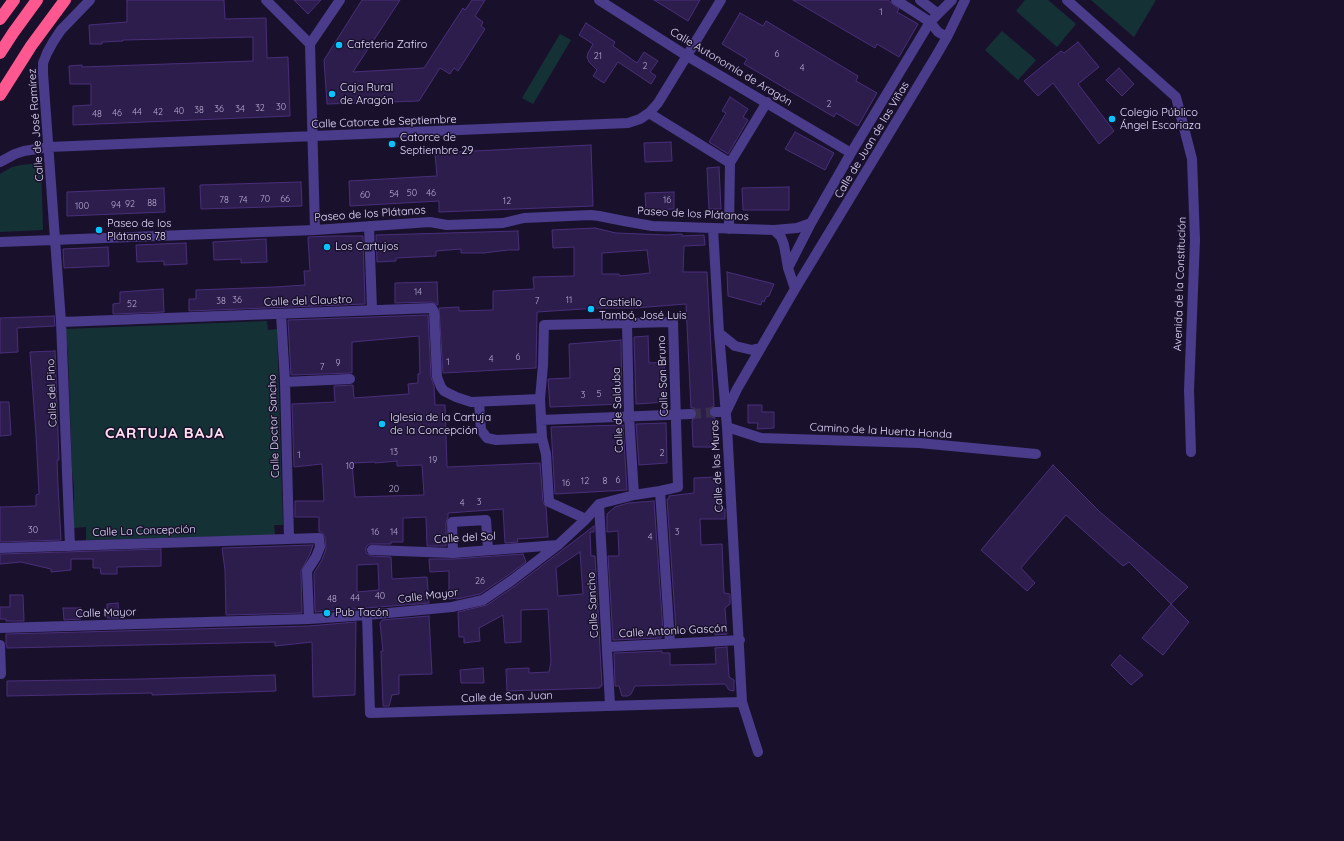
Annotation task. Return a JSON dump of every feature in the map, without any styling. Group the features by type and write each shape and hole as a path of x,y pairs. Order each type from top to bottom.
{"highway":[{"path":"0,19 14,0"},
{"path":"0,53 37,0"},
{"path":"0,95 31,46 65,0"}],"street":[{"name":"Calle de José Ramírez","path":"56,240 44,102 43,63 53,42 61,30 90,0"},
{"path":"266,0 310,44"},
{"path":"315,230 310,44 340,0"},
{"name":"Calle Autonomía de Aragón","path":"599,0 687,56 851,153"},
{"name":"Calle Catorce de Septiembre","path":"0,162 14,154 49,147 628,123 640,119 649,113 658,103 721,0"},
{"path":"896,0 930,22 938,32 947,37"},
{"path":"920,0 937,13"},
{"name":"Calle de Juan de las Viñas","path":"788,268 811,223 851,153 930,22 937,13 952,0"},
{"name":"Calle de Juan de las Viñas","path":"726,412 737,389 795,289 947,37 965,0"},
{"name":"Avenida de la Constitución","path":"1067,0 1176,97 1192,159 1196,240 1189,390 1191,452"},
{"path":"729,229 730,163 767,102"},
{"path":"649,113 730,163"},
{"name":"Paseo de los Plátanos","path":"0,242 315,230 430,222 447,225 503,223 524,218 590,215 652,226 729,229 774,230 797,228 811,223"},
{"path":"369,226 372,310"},
{"name":"Calle de los Muros","path":"713,228 719,333 727,427 740,640 742,702 758,752"},
{"path":"774,230 781,237 784,245 788,268 795,289"},
{"name":"Calle del Pino","path":"56,240 61,322 70,546"},
{"name":"Calle del Claustro","path":"61,322 432,308 434,312 437,376 441,387 444,391 456,397 471,402 479,402"},
{"name":"Calle Doctor Sancho","path":"281,314 289,538"},
{"name":"Calle San Bruno","path":"540,399 544,325 673,322 678,487 660,491"},
{"name":"Calle de Salduba","path":"627,324 629,416 634,495"},
{"path":"719,333 739,347 752,350 761,348"},
{"path":"284,382 350,379"},
{"path":"542,438 496,440 486,438 481,430 479,402 540,399 542,438 546,454 549,502 586,519"},
{"path":"715,412 726,412"},
{"path":"541,420 691,414"},
{"name":"Camino de la Huerta Honda","path":"727,427 761,438 919,443 1036,454"},
{"path":"599,504 634,495 660,491 670,643"},
{"name":"Calle Mayor","path":"0,628 309,619 452,607 483,600 511,581 558,546 599,504"},
{"name":"Calle Sancho","path":"599,504 610,705"},
{"path":"453,553 452,522 486,520 488,550"},
{"name":"Calle La Concepción","path":"0,548 319,538 320,547 316,557 307,571 309,619"},
{"name":"Calle del Sol","path":"372,550 453,553 558,546"},
{"name":"Calle de San Juan","path":"367,615 370,713 742,702"},
{"name":"Calle Antonio Gascón","path":"607,646 740,640"},
{"path":"0,645 1,674"}],"green space":[{"path":"1025,0 1048,0 1076,24 1057,47 1016,11"},
{"path":"1091,0 1156,0 1134,37"},
{"path":"1002,31 1036,60 1018,80 985,50"},
{"path":"560,34 571,40 533,104 522,98"},
{"path":"41,163 43,230 0,232 0,174 12,167"},
{"path":"267,321 268,330 277,329 283,525 274,525 275,535 86,540 86,527 74,528 74,486 72,471 68,353 65,329"}],"building":[{"path":"127,0 224,0 225,19 266,18 267,58 288,57 290,116 73,125 73,106 91,105 91,84 70,84 69,66 82,65 82,67 253,61 253,37 123,40 102,42 102,44 90,44 89,25 127,22"},
{"path":"294,0 321,0 308,14"},
{"path":"362,0 400,0 353,72 424,68 463,8 465,10 472,0 485,0 475,16 483,22 481,26 485,29 458,71 454,68 450,74 440,68 419,101 327,104 324,60"},
{"path":"654,0 700,0 688,21"},
{"path":"793,0 888,0 899,9 897,12 918,24 899,57 877,44 875,48"},
{"path":"740,13 763,26 766,21 858,76 856,81 877,93 858,126 836,113 834,117 744,64 747,59 722,44"},
{"path":"586,23 615,42 613,46 637,63 644,52 658,61 650,72 656,76 651,84 618,62 604,83 593,76 597,70 589,62 587,57 593,44 579,35"},
{"path":"1078,42 1099,67 1078,84 1114,131 1099,144 1053,83 1038,96 1024,81 1061,51 1064,53"},
{"path":"1119,68 1134,84 1122,96 1106,80"},
{"path":"730,97 748,109 743,117 748,120 728,154 709,142 726,113 722,111"},
{"path":"795,132 834,153 825,170 785,149"},
{"path":"671,142 672,161 645,162 644,143"},
{"path":"591,145 593,206 439,212 439,201 350,206 349,181 437,176 435,153"},
{"path":"719,167 721,209 709,209 707,168"},
{"path":"301,182 302,206 201,209 200,185"},
{"path":"789,187 789,210 743,210 742,188"},
{"path":"164,188 165,212 67,216 67,192"},
{"path":"674,192 674,209 646,210 645,193"},
{"path":"595,228 616,233 667,235 682,234 682,236 704,235 705,245 684,246 683,272 707,272 714,406 710,408 709,412 711,417 715,418 716,447 693,447 692,420 697,417 697,413 694,408 691,408 686,304 635,308 598,308 537,312 536,368 443,373 439,308 459,307 459,311 493,310 493,291 534,289 533,277 574,276 574,247 553,248 552,230","holes":["647,250 650,273 620,276 619,274 602,274 602,253"]},
{"path":"518,231 519,250 484,253 461,253 461,249 436,251 436,256 396,258 396,261 377,262 376,235"},
{"path":"363,236 365,304 189,311 189,299 196,299 196,290 305,285 304,271 310,271 308,237"},
{"path":"266,239 267,262 241,263 241,259 214,260 213,242"},
{"path":"186,243 187,264 164,265 164,261 137,262 136,245"},
{"path":"108,247 109,266 64,268 63,249"},
{"path":"727,272 774,284 769,296 766,297 764,302 762,301 761,305 728,296"},
{"path":"437,282 438,305 432,302 395,303 395,283"},
{"path":"163,289 164,312 113,314 113,304 120,303 120,292"},
{"path":"428,315 431,377 434,386 435,405 445,405 447,467 540,463 543,502 546,507 548,537 517,539 518,542 505,543 503,509 448,513 446,522 446,546 427,546 426,517 403,518 403,542 391,542 391,544 369,544 366,547 366,553 371,556 391,557 392,579 427,577 429,603 315,612 314,573 322,560 326,549 325,537 322,532 319,532 319,517 295,517 295,501 324,501 322,464 294,467 292,404 335,402 334,386 353,385 354,398 409,394 408,384 418,383 418,374 420,374 419,336 352,342 352,373 291,375 288,320","holes":["397,461 397,466 422,465 424,495 355,497 352,463","378,564 379,590 357,592 357,565"]},
{"path":"54,316 55,326 17,328 18,352 0,353 0,318"},
{"path":"648,336 649,363 664,362 666,402 636,404 634,337"},
{"path":"621,340 622,404 550,407 548,379 570,378 569,344"},
{"path":"55,351 59,460 57,460 61,540 0,542 0,507 36,506 36,495 39,494 30,352"},
{"path":"0,402 9,402 11,435 0,436"},
{"path":"748,405 762,405 762,412 774,412 774,428 757,429 758,423 748,423"},
{"path":"666,423 667,463 639,465 636,424"},
{"path":"623,425 627,490 555,494 551,427"},
{"path":"1053,465 1100,512 1188,587 1171,604 1129,562 1123,566 1066,515 1021,568 1035,583 1027,591 981,550"},
{"path":"717,477 720,508 725,509 725,519 700,519 701,545 722,544 724,593 730,594 730,604 725,608 727,634 715,635 714,628 676,630 667,499 669,499 669,496 694,493 694,478"},
{"path":"654,501 663,631 661,631 661,638 613,640 608,556 619,556 618,531 607,532 607,514 615,507 628,503"},
{"path":"594,526 594,532 590,532 591,556 595,556 602,686 600,686 600,688 507,691 506,669 529,668 529,673 549,672 551,662 548,609 521,610 521,642 505,643 503,615 479,628 480,641 464,643 464,637 459,637 458,612 487,605 515,586","holes":["580,552 583,594 558,596 556,568"]},
{"path":"313,545 301,571 302,613 226,615 225,570 222,548"},
{"path":"161,549 161,566 117,567 117,574 101,574 100,568 93,568 93,559 71,559 71,570 51,572 51,569 21,562 0,564 0,554"},
{"path":"523,554 526,562 507,576 480,594 457,599 449,599 449,571 430,572 429,559 453,559"},
{"path":"10,595 23,595 24,621 6,621 6,619 0,619 0,607 10,607"},
{"path":"118,603 119,618 107,618 107,604"},
{"path":"1171,604 1189,622 1163,655 1142,638"},
{"path":"63,608 81,608 81,619 64,620"},
{"path":"429,616 432,674 399,675 399,694 392,695 389,706 383,706 381,651 383,651 380,623 382,620"},
{"path":"356,622 355,695 313,697 312,642 275,646 275,642 7,648 6,644 6,634 309,626"},
{"path":"727,647 729,677 734,680 734,691 729,690 725,684 635,686 631,694 628,696 622,696 619,686 615,686 614,653 662,651 662,653 670,653 670,665 716,664 715,648"},
{"path":"1120,655 1143,675 1131,685 1111,665"},
{"path":"483,668 484,683 461,683 460,670"},
{"path":"275,675 276,691 152,695 152,693 7,696 7,681"}],"tunnel":[{"path":"691,414 715,412"}],"place":[{"name":"Cafeteria Zafiro","path":"339,45"},
{"name":"Caja Rural de Aragón","path":"332,94"},
{"name":"Colegio Público Ángel Escoriaza","path":"1112,119"},
{"name":"Catorce de Septiembre 29","path":"392,144"},
{"name":"Paseo de los Plátanos 78","path":"99,230"},
{"name":"Los Cartujos","path":"327,247"},
{"name":"Castiello Tambó, José Luis","path":"591,309"},
{"name":"Iglesia de la Cartuja de la Concepción","path":"382,424"},
{"name":"Pub Tacón","path":"327,613"}],"district":[{"name":"CARTUJA BAJA","path":"165,433"}]}
